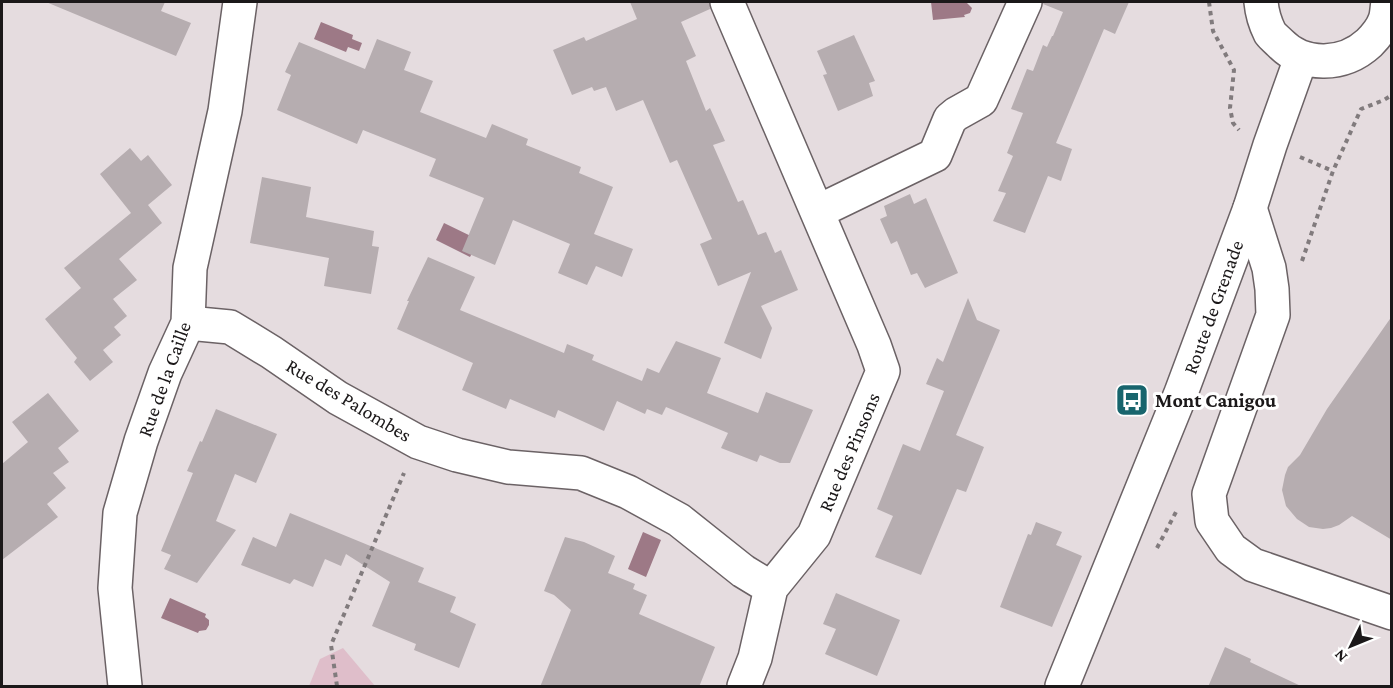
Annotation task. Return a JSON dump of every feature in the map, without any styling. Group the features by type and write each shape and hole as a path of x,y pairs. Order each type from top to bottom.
{"street":[{"name":"Rue de la Caille","path":"125,687 115,588 120,513 141,441 165,373 188,323 190,268 225,111 240,2"},
{"name":"Rue des Pinsons","path":"727,2 818,212 883,371 814,535 771,588 755,658 744,687"},
{"path":"818,212 934,155 950,120 981,100 1025,2"},
{"path":"1261,2 1262,15 1271,34 1286,49 1301,58 1324,62 1343,59 1361,50 1375,37 1388,15"},
{"name":"Route de Grenade","path":"1062,687 1181,393 1254,222 1270,145 1301,58"},
{"path":"1254,222 1269,268 1273,315 1209,494 1212,521 1232,549 1253,565 1392,613"},
{"name":"Rue des Palombes","path":"188,323 230,327 338,398 418,442 457,455 508,467 581,473 628,492 679,520 743,571 771,588"}],"path":[{"path":"1209,2 1213,31 1234,70 1230,108 1233,123 1244,136"},
{"path":"1296,268 1303,261 1333,171 1361,109 1392,95"},
{"path":"1294,155 1333,171"},
{"path":"337,687 331,645 418,442"}],"shaded area":[{"path":"931,2 966,2 972,8 970,13 964,15 965,17 933,20"},
{"path":"321,22 353,35 352,39 362,43 359,51 348,47 346,52 314,39"},
{"path":"444,223 479,240 470,257 436,240"},
{"path":"643,532 661,540 646,577 628,569"},
{"path":"170,598 206,614 209,625 206,630 198,633 161,618"},
{"path":"343,648 375,686 309,686 320,659"}],"building":[{"path":"46,2 165,2 161,11 191,23 176,56"},
{"path":"630,2 709,2 710,9 681,22 696,56 686,61 706,111 710,108 725,141 713,145 738,202 743,200 758,235 766,232 775,253 781,250 798,290 761,306 772,328 761,359 724,343 751,272 718,286 700,244 712,239 677,160 670,163 643,100 616,111 606,87 594,91 592,87 572,95 553,50 584,37 586,41 637,19"},
{"path":"1044,2 1129,2 1115,34 1104,29 1056,143 1072,149 1061,181 1048,176 1025,233 993,221 1006,193 998,191 1013,156 1007,153 1023,113 1011,109 1027,69 1033,71 1043,45 1047,47 1063,12 1043,4"},
{"path":"854,35 875,81 869,83 873,96 838,111 823,75 827,74 817,51"},
{"path":"377,39 411,52 404,70 433,81 420,112 486,138 492,124 528,139 526,145 581,167 579,173 613,187 594,234 633,249 622,277 596,266 587,285 558,273 570,244 513,220 495,265 462,251 484,198 429,176 436,159 363,130 357,144 277,110 291,75 285,72 299,42 365,69"},
{"path":"130,148 141,161 148,155 172,185 148,205 162,223 119,259 137,280 113,299 127,316 114,327 121,335 103,350 113,362 90,381 74,362 77,358 45,319 81,288 64,268 131,213 100,174"},
{"path":"262,177 311,187 306,217 374,231 372,246 379,247 371,294 324,286 329,258 250,243"},
{"path":"910,194 914,204 926,198 958,273 925,288 917,273 911,275 897,241 891,244 880,219 887,216 884,206"},
{"path":"428,257 475,277 460,310 564,353 567,344 594,355 592,360 642,381 647,368 659,373 676,341 721,358 707,393 758,413 766,392 813,410 790,463 780,463 760,455 757,462 721,448 728,433 666,407 662,415 647,409 645,414 617,401 604,431 558,410 555,418 510,399 506,409 462,390 473,363 397,329 409,301 407,301"},
{"path":"968,298 977,320 1000,330 956,435 984,447 966,492 957,489 921,575 875,557 893,516 877,509 903,444 920,451 944,391 926,384 937,358 943,362"},
{"path":"1392,316 1392,540 1352,516 1331,528 1309,527 1297,519 1286,506 1282,490 1288,467 1300,455 1327,409"},
{"path":"48,393 79,431 58,448 69,462 53,473 66,488 47,504 58,517 2,560 2,464 28,442 12,422"},
{"path":"216,409 277,434 256,483 235,474 216,521 236,530 197,583 164,569 171,555 161,551 193,473 187,471"},
{"path":"290,513 424,568 418,582 456,597 450,612 476,624 459,668 414,650 416,644 372,626 390,582 346,554 341,566 325,559 313,587 294,579 290,584 241,565 253,537 276,547"},
{"path":"1036,522 1062,532 1056,545 1082,556 1052,627 1000,607 1028,534 1031,535"},
{"path":"565,537 584,542 615,556 608,573 635,584 633,589 647,595 639,614 715,647 699,687 540,687 571,610 554,595 544,591"},
{"path":"836,593 900,620 877,676 825,654 836,629 823,624"},
{"path":"1225,647 1251,659 1250,662 1303,687 1208,687"}],"place":[{"name":"Mont Canigou","path":"1132,400"}]}
